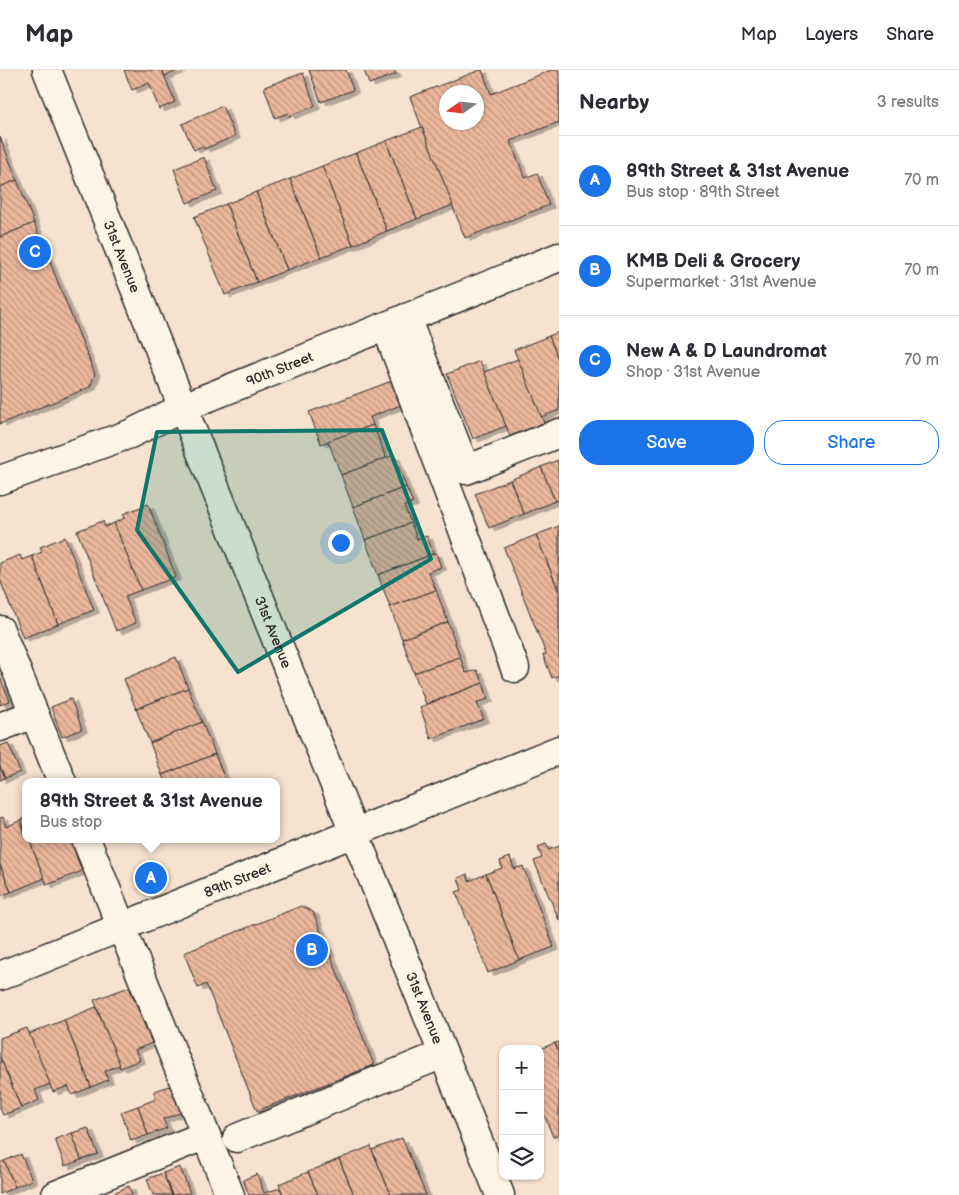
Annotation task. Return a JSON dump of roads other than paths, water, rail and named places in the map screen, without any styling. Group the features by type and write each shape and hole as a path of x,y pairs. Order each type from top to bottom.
{"street":[{"name":"31st Avenue","path":"47,70 500,1195"},
{"name":"90th Street","path":"0,480 130,434 184,407 559,257"},
{"path":"396,322 466,470 559,433"},
{"path":"396,322 516,668"},
{"path":"0,630 60,778"},
{"path":"0,728 34,714"},
{"name":"89th Street","path":"0,976 559,750"},
{"path":"88,843 123,926 230,1195"},
{"path":"237,1138 443,1054"},
{"path":"56,1195 206,1135"}],"place":[{"name":"New A & D Laundromat","path":"35,252"},
{"name":"89th Street & 31st Avenue","path":"151,878"},
{"name":"KMB Deli & Grocery","path":"312,950"}]}
